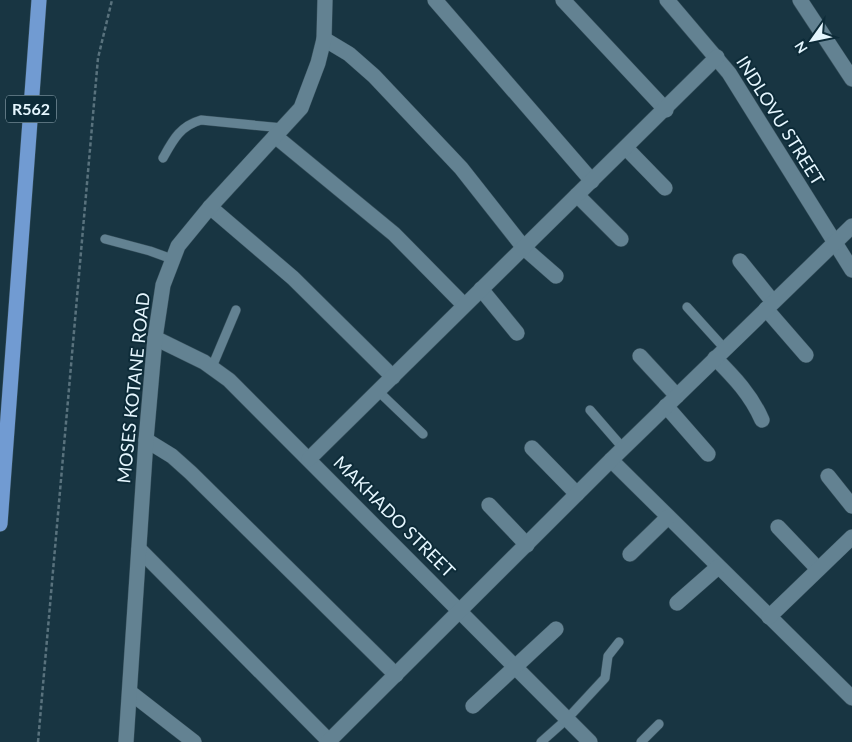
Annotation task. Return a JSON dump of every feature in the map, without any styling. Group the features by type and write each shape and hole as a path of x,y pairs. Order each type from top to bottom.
{"main road":[{"name":"R562","path":"0,524 39,0"}],"street":[{"name":"MOSES KOTANE ROAD","path":"126,742 131,693 146,440 155,338 163,284 178,246 210,207 301,108 316,71 324,39 325,0"},
{"path":"435,0 592,181"},
{"path":"563,0 666,110"},
{"name":"INDLOVU STREET","path":"667,0 717,57 852,270"},
{"path":"800,0 852,79"},
{"path":"324,39 349,54 374,76 461,168 524,248 556,276"},
{"path":"309,458 666,110 717,57"},
{"path":"279,132 394,234 464,305"},
{"path":"626,148 665,188"},
{"path":"577,195 621,239"},
{"path":"210,207 292,278 393,377"},
{"path":"139,549 329,741 623,448 852,226"},
{"path":"740,261 769,306 806,355"},
{"path":"481,289 517,333"},
{"name":"MAKHADO STREET","path":"155,338 212,367 229,380 309,458 590,742"},
{"path":"720,354 755,404 762,420"},
{"path":"640,356 708,454"},
{"path":"146,440 172,456 191,473 396,675"},
{"path":"532,448 577,494"},
{"path":"611,460 852,698"},
{"path":"828,476 852,506"},
{"path":"489,505 527,545"},
{"path":"630,554 668,517"},
{"path":"778,527 818,570"},
{"path":"769,617 852,537"},
{"path":"677,603 718,567"},
{"path":"473,706 556,628"},
{"path":"131,693 194,742"}],"lane":[{"path":"164,158 175,136 189,124 201,120 279,132"},
{"path":"104,239 150,250 172,259"},
{"path":"687,307 720,354"},
{"path":"212,367 236,310"},
{"path":"378,391 423,434"},
{"path":"590,410 623,448"},
{"path":"541,742 605,678 608,656 619,642"},
{"path":"641,742 659,724"}],"path":[{"path":"38,742 97,67 112,0"}]}
